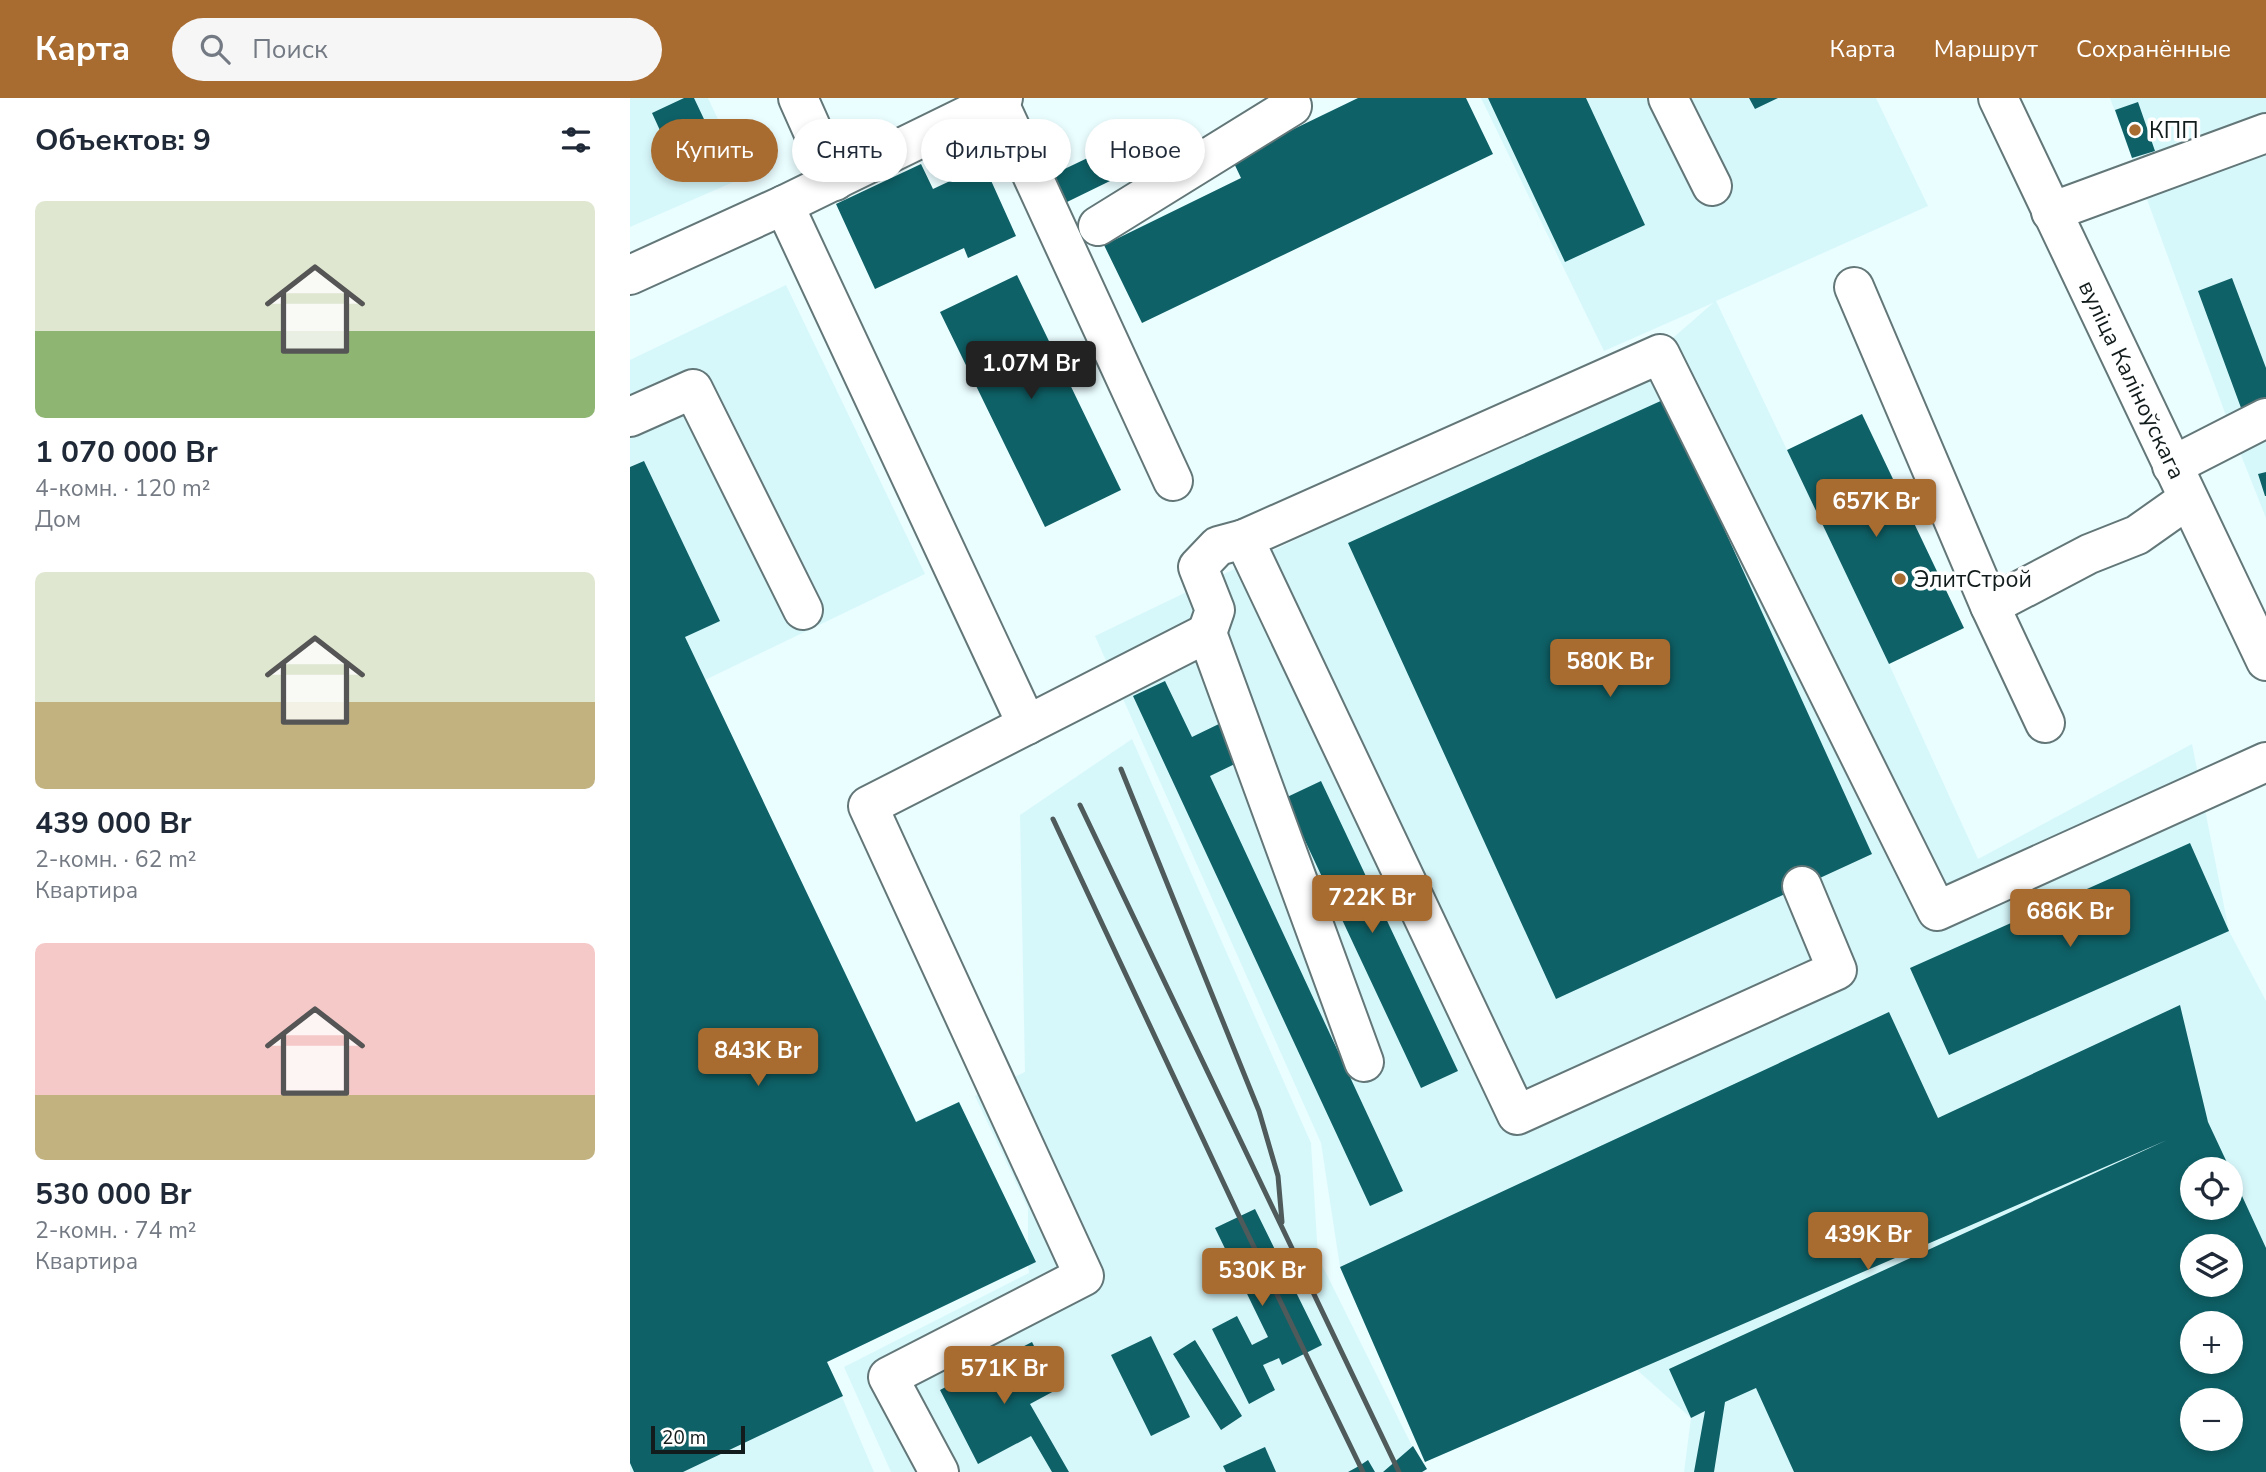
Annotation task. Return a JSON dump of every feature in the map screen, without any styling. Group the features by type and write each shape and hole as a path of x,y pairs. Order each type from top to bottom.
{"street":[{"path":"798,98 807,119"},
{"path":"1098,226 1292,106 1288,98"},
{"path":"1668,98 1712,186"},
{"name":"вуліца Каліноўскага","path":"1998,98 2266,661"},
{"path":"907,145 1000,99 1173,481"},
{"path":"2051,212 2266,133"},
{"path":"630,275 833,182"},
{"path":"784,205 1027,725"},
{"path":"1854,287 1990,606 2045,723"},
{"path":"1364,1062 1207,633 1215,611 1198,567 1218,546 1244,539 1660,354 1937,911 2266,762"},
{"path":"630,417 693,389 803,610"},
{"path":"1990,606 2089,554 2137,536 2180,483 2266,418"},
{"path":"1244,539 1517,1115 1837,970 1802,886"},
{"path":"939,1472 888,1377 1084,1276 868,806 1207,633"}],"shaded area":[{"path":"630,98 708,98 718,119 651,119 651,182 734,182 630,227"},
{"path":"1481,98 1876,98 1928,206 1716,301 1889,664 1978,859 2192,744 2229,931 2266,1001 2266,1472 1684,1472 1691,1418 1637,1370 1425,1462 1340,1267 1321,1143 1095,636 1620,384 1713,303 1604,351"},
{"path":"2110,98 2266,98 2266,518 2233,435"},
{"path":"786,285 925,574 705,680 916,1121 959,1102 1028,1245 1028,1208 975,1096 1025,1072 1020,815 1132,739 1311,1143 1318,1257 1425,1472 891,1472 844,1367 1029,1273 1028,1266 827,1362 874,1472 630,1472 630,360"}],"building":[{"path":"684,98 694,98 704,119 655,119 652,113"},
{"path":"1358,98 1466,98 1493,154 1142,323 1104,245 1241,178 1232,159"},
{"path":"1488,98 1586,98 1645,225 1565,262"},
{"path":"1749,98 1778,98 1755,109"},
{"name":"КПП","path":"2138,102 2155,151 2132,158 2115,110"},
{"path":"1085,159 1085,182 1108,182 1067,202 1058,182 1071,182 1071,166"},
{"path":"921,164 921,182 930,182 933,189 948,182 992,182 1016,236 968,258 964,248 875,289 836,204 883,182 907,182 907,171"},
{"path":"1017,275 1121,490 1045,527 940,312"},
{"path":"2232,278 2266,368 2266,408 2244,416 2198,291"},
{"path":"1665,399 1872,854 1556,999 1348,543"},
{"path":"1862,414 1964,628 1889,664 1787,450"},
{"path":"644,461 720,621 685,637 916,1122 959,1102 1036,1262 827,1362 843,1396 683,1472 634,1472 630,1463 630,467"},
{"path":"2266,472 2266,496 2265,496 2258,474"},
{"path":"1165,681 1192,737 1223,722 1241,761 1210,776 1403,1191 1370,1206 1133,696"},
{"path":"1321,781 1458,1071 1421,1088 1285,798"},
{"path":"2190,843 2229,931 1949,1055 1910,968"},
{"path":"2180,1005 2208,1122 2224,1157 2180,1157 2180,1220 2243,1220 2243,1198 2266,1248 2266,1472 1794,1472 1756,1388 1725,1402 1714,1472 1694,1472 1705,1411 1691,1418 1669,1369 2167,1140 1425,1462 1340,1267 1889,1012 1938,1118"},
{"path":"1255,1209 1322,1345 1282,1365 1279,1358 1263,1365 1275,1390 1249,1404 1212,1329 1237,1316 1252,1345 1268,1337 1215,1228"},
{"path":"1151,1336 1190,1417 1151,1436 1111,1355"},
{"path":"1195,1340 1242,1416 1221,1430 1173,1354"},
{"path":"1032,1342 1056,1390 1030,1404 1069,1472 1052,1472 1031,1436 978,1464 940,1390"},
{"path":"1413,1446 1427,1469 1422,1472 1383,1472"},
{"path":"1265,1447 1276,1472 1226,1472 1223,1466"},
{"path":"1368,1460 1375,1472 1348,1472 1359,1466"}],"railway":[{"path":"1121,769 1259,1111 1278,1176 1282,1222"},
{"path":"1080,805 1399,1472"},
{"path":"1053,819 1239,1216 1363,1472"}],"place":[{"name":"КПП","path":"2135,130"},
{"name":"ЭлитСтрой","path":"1900,579"}]}
